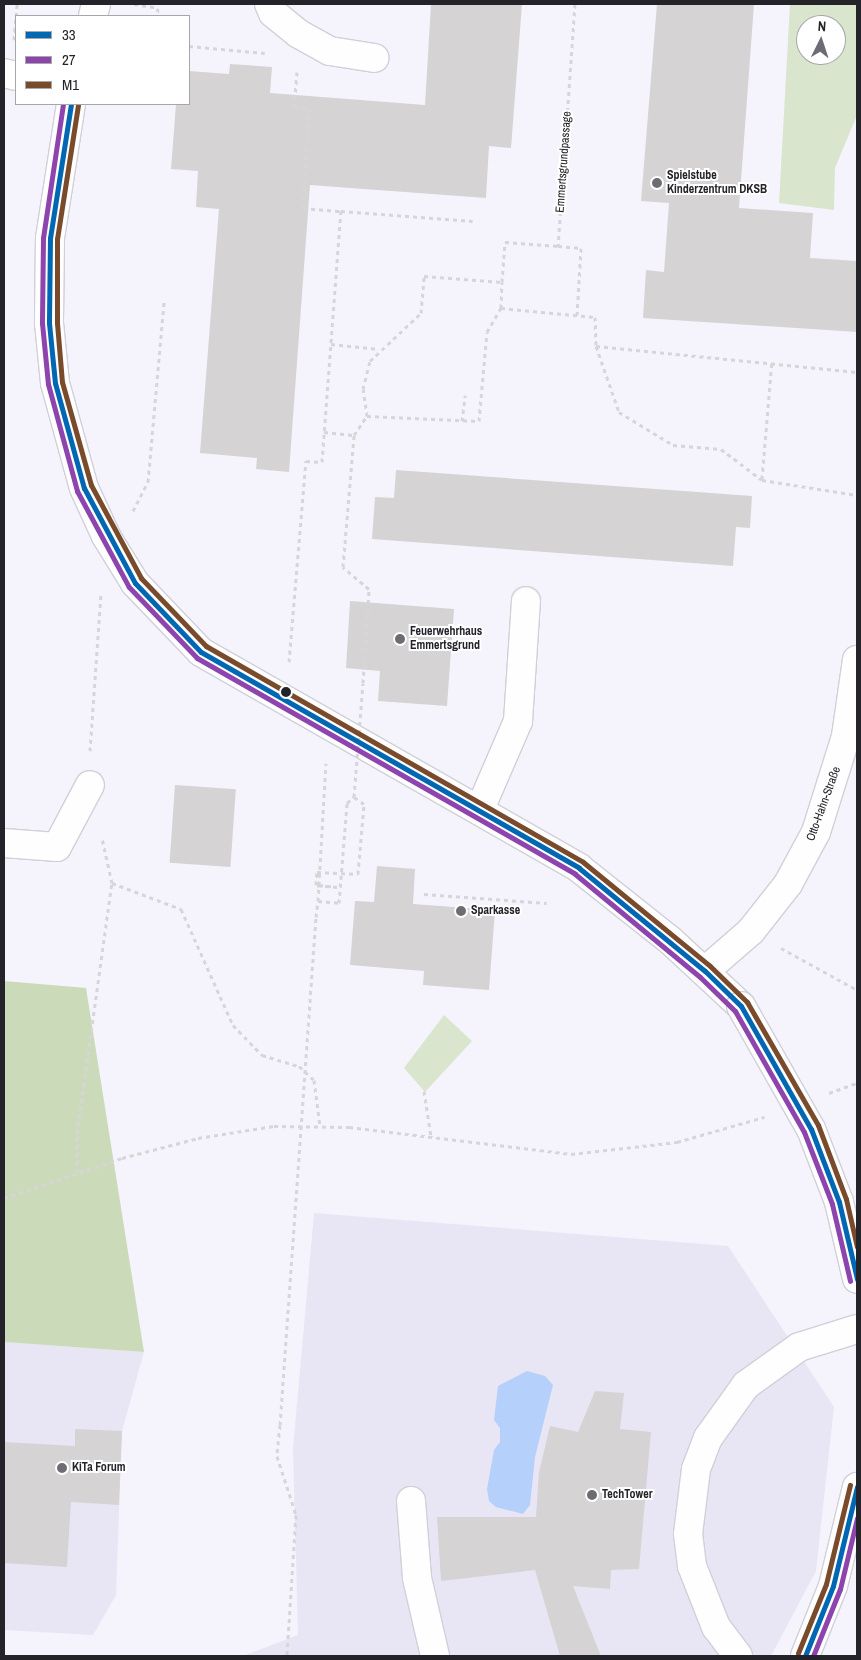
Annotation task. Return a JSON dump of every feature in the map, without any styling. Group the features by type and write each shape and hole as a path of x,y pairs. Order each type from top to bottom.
{"street":[{"path":"269,4 273,13 299,34 330,51 374,58"},
{"path":"71,105 50,238 49,323 68,440 106,536 136,582 201,652 329,722 579,868 705,971 741,1006 811,1129 839,1202 857,1279"},
{"path":"480,809 518,721 526,601"},
{"name":"Otto-Hahn-Straße","path":"705,971 751,931 788,884 816,832 846,736 857,660"},
{"path":"4,843 57,846 90,785"},
{"path":"738,1656 716,1627 692,1566 688,1534 696,1469 708,1438 746,1385 799,1347 857,1329"},
{"path":"805,1656 834,1586 857,1487"},
{"path":"410,1501 416,1578 435,1656"}],"path":[{"path":"134,4 158,8 157,15"},
{"name":"Emmertsgrundpassage","path":"558,246 575,4"},
{"path":"190,46 268,53"},
{"path":"297,64 294,106 309,108 303,208 473,221"},
{"path":"279,694 289,666 306,461 322,462 341,211"},
{"path":"367,416 479,421 487,332 501,308 505,242 581,248 577,316"},
{"path":"318,901 339,903 346,811 354,797 369,588 343,567 354,435 367,416 364,389 378,349 421,313 424,276 502,282"},
{"path":"77,1172 78,1134 112,883 90,785 106,536 140,504 148,482 164,301"},
{"path":"501,308 595,317 596,346 619,412 672,445 721,449 762,480 857,495"},
{"path":"331,344 378,349"},
{"path":"596,346 772,360 857,372"},
{"path":"762,480 772,360"},
{"path":"462,421 465,395"},
{"path":"324,432 354,435"},
{"path":"287,1656 296,1516 276,1456 280,1425 318,901 329,722"},
{"path":"319,885 337,887 316,885 317,872 358,874 364,804 354,797"},
{"path":"112,883 181,909 233,1025 262,1054 299,1066 314,1080 320,1126"},
{"path":"424,894 548,904"},
{"path":"751,931 857,990"},
{"path":"825,1094 857,1083"},
{"path":"424,1091 431,1136"},
{"path":"4,1198 77,1172 198,1138 274,1126 320,1126 431,1136 570,1154 677,1142 770,1115"}],"shaded area":[{"path":"314,1213 728,1246 834,1407 816,1571 771,1656 243,1656 298,1635 293,1449"},
{"name":"KiTa Forum","path":"4,1342 144,1352 122,1431 116,1595 93,1635 4,1630"}],"green space":[{"path":"790,4 857,4 857,115 835,168 834,210 779,203"},
{"path":"4,981 86,988 144,1352 4,1342"},
{"path":"444,1015 472,1041 425,1092 404,1068"}],"water":[{"path":"527,1371 545,1376 553,1385 535,1457 530,1505 523,1514 496,1507 489,1501 487,1489 494,1450 500,1442 500,1428 494,1420 498,1386"}],"building":[{"path":"431,4 522,4 511,148 489,146 486,198 310,185 289,472 256,469 257,458 200,453 219,209 196,207 198,171 171,169 176,105 190,105 190,71 229,74 230,64 272,67 270,93 425,105"},
{"path":"657,4 754,4 739,208 813,213 810,258 857,261 857,332 643,318 646,270 664,272 669,203 641,201"},
{"path":"396,470 752,496 750,528 736,527 733,566 372,539 375,497 394,498"},
{"name":"Feuerwehrhaus Emmertsgrund","path":"350,601 454,609 447,706 378,701 380,671 346,668"},
{"path":"175,785 236,789 230,867 170,863"},
{"path":"377,866 415,869 413,904 495,910 489,990 423,985 424,971 350,965 355,901 374,902"},
{"name":"TechTower","path":"595,1391 624,1393 620,1429 651,1432 639,1569 611,1570 610,1589 573,1586 601,1656 560,1656 535,1570 441,1581 437,1517 536,1517 539,1472 550,1426 578,1432"},
{"path":"75,1429 122,1431 119,1505 71,1502 67,1567 4,1563 4,1442 75,1446"}],"transit line":[{"name":"27","path":"63,105 43,238 42,323 48,384 77,491 129,587 197,658 575,874 700,977 735,1011 804,1132 832,1204 850,1281"},
{"name":"33","path":"71,105 50,238 49,323 55,383 84,488 135,583 201,652 579,868 705,971 741,1006 811,1129 839,1202 857,1279"},
{"name":"M1","path":"78,105 57,239 57,323 62,382 91,485 141,578 206,646 583,862 710,966 747,1002 818,1125 846,1199 857,1247"},
{"name":"M1","path":"798,1653 826,1584 850,1485"},
{"name":"33","path":"805,1656 833,1586 857,1487"},
{"name":"27","path":"813,1656 840,1589 857,1518"}],"place":[{"name":"Spielstube Kinderzentrum DKSB","path":"657,183"},
{"name":"Feuerwehrhaus Emmertsgrund","path":"400,639"},
{"name":"Sparkasse","path":"461,911"},
{"name":"KiTa Forum","path":"62,1468"},
{"name":"TechTower","path":"592,1495"}]}
